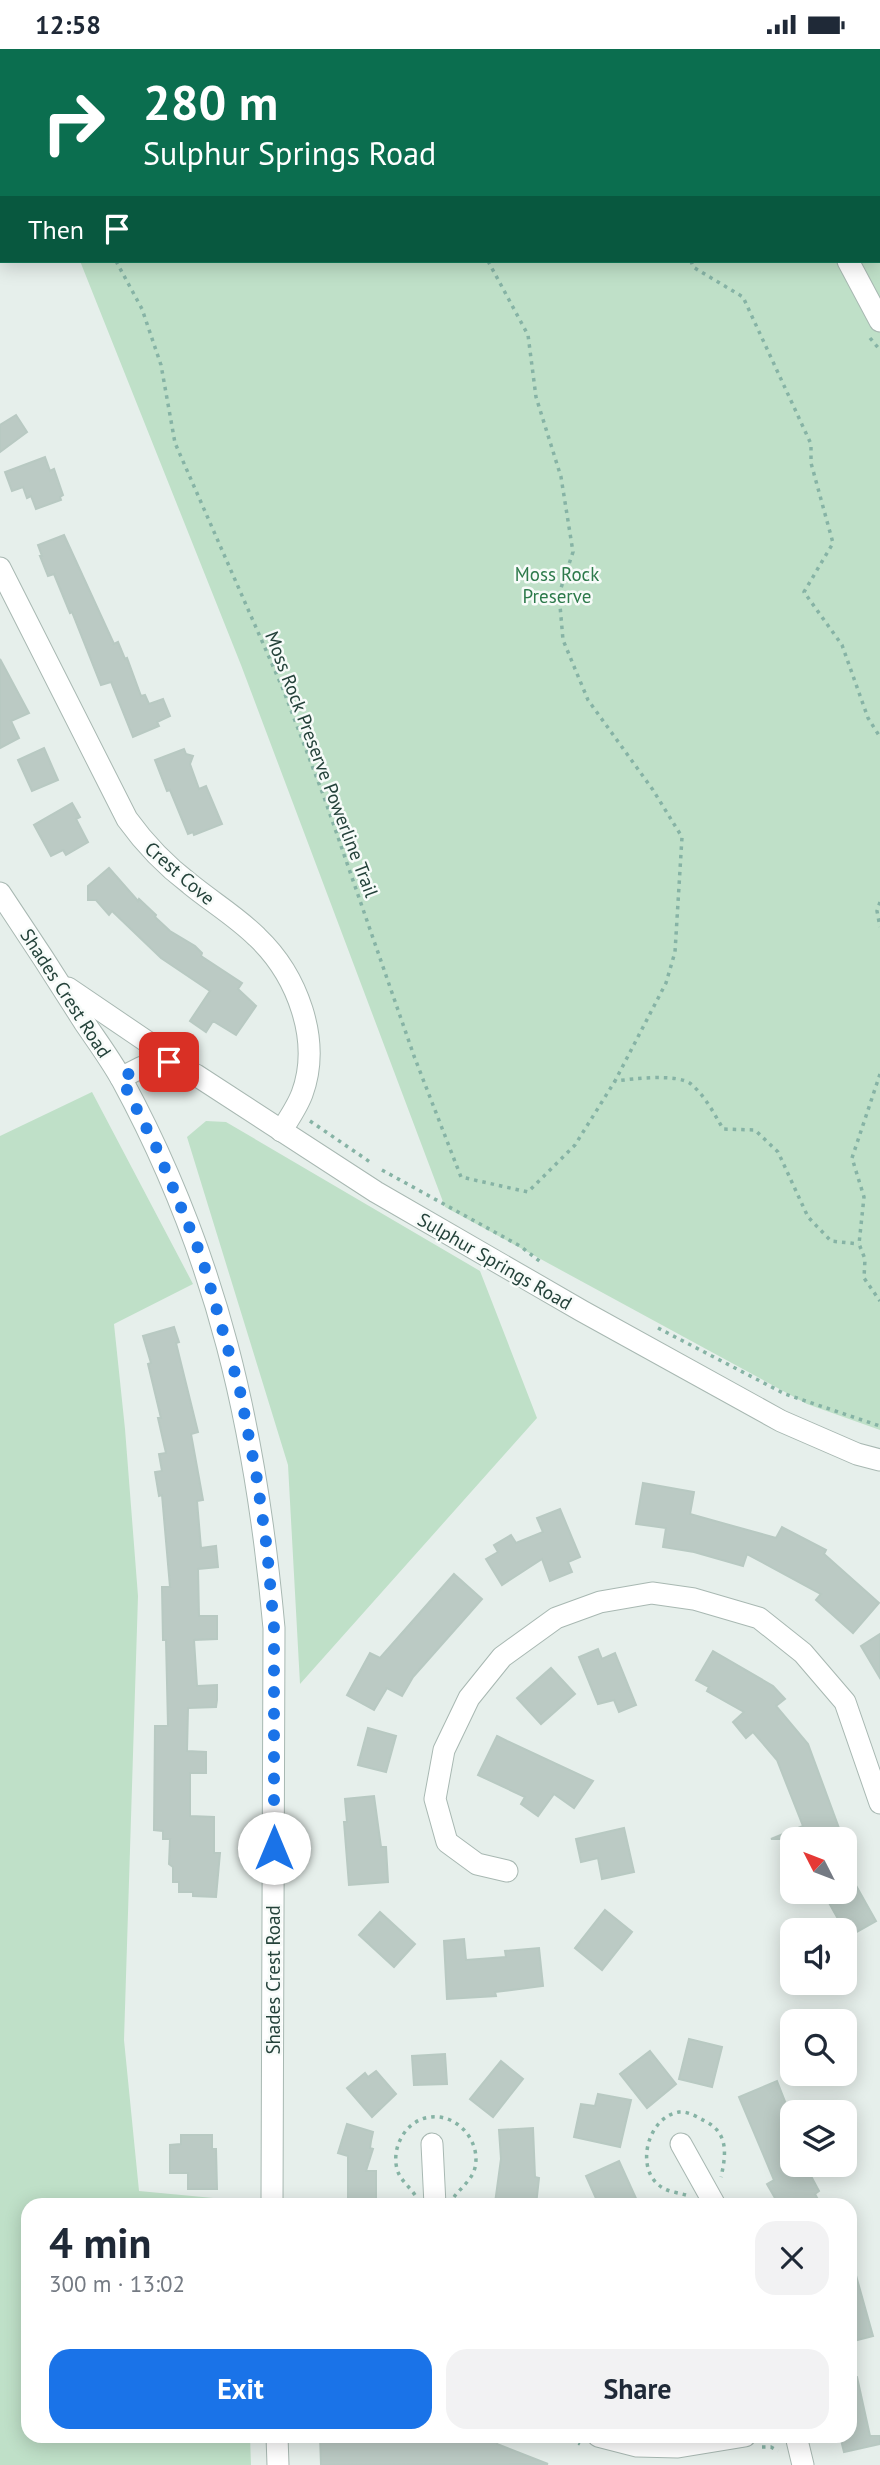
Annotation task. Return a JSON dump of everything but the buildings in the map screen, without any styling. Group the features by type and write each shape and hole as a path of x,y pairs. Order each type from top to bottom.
{"street":[{"path":"849,263 880,321"},
{"name":"Crest Cove","path":"0,568 127,819 163,862 259,938 288,977 302,1009 310,1055 305,1085 295,1110 281,1131"},
{"name":"Shades Crest Road","path":"0,893 121,1078 180,1202 202,1258 220,1313 240,1391 257,1479 274,1628 272,2198"},
{"path":"59,982 197,1075"},
{"name":"Sulphur Springs Road","path":"121,1078 147,1064 169,1062 197,1075 376,1192 466,1244 781,1421 857,1454 880,1460"},
{"path":"507,1871 477,1864 447,1842 435,1799 443,1750 469,1697 502,1657 556,1618 600,1602 652,1593 694,1599 759,1618 803,1653 845,1702 880,1803"},
{"path":"432,2144 435,2198"},
{"path":"681,2144 711,2198"},
{"path":"277,2443 278,2465"},
{"path":"625,2443 637,2446 678,2447 702,2443"},
{"path":"798,2443 803,2465"}],"path":[{"name":"Moss Rock Preserve Powerline Trail","path":"117,263 142,309 161,365 176,443 283,688 414,1056 461,1177 528,1192 575,1145 615,1081"},
{"path":"489,263 528,335 536,397 561,477 573,552 559,594 563,640 588,700 653,790 682,837 675,952 666,983 615,1081"},
{"path":"692,263 693,267 743,297 811,444 811,463 833,543 804,591 842,645 868,718 880,737"},
{"path":"880,902 877,911 880,927"},
{"path":"880,1074 852,1159 864,1197 859,1244 865,1259 864,1278 880,1301"},
{"path":"615,1081 652,1077 689,1082 706,1100 723,1129 755,1130 778,1152 808,1217 831,1241 859,1244"},
{"path":"295,1110 380,1169 520,1246 548,1267"},
{"path":"651,1325 785,1394 880,1426"}],"green space":[{"name":"Moss Rock Preserve","path":"81,263 880,263 880,1430 807,1404 445,1207 241,665"},
{"path":"92,1092 193,1284 114,1324 138,1596 124,2040 139,2191 213,2198 21,2198 21,2443 250,2443 251,2465 0,2465 0,1136"},
{"path":"206,1121 226,1122 480,1271 537,1418 300,1684 288,1465 187,1137"}],"route":[{"path":"169,1062 147,1064 121,1078 157,1149 202,1258 220,1313 240,1391 257,1479 274,1628 274,1848"}]}
